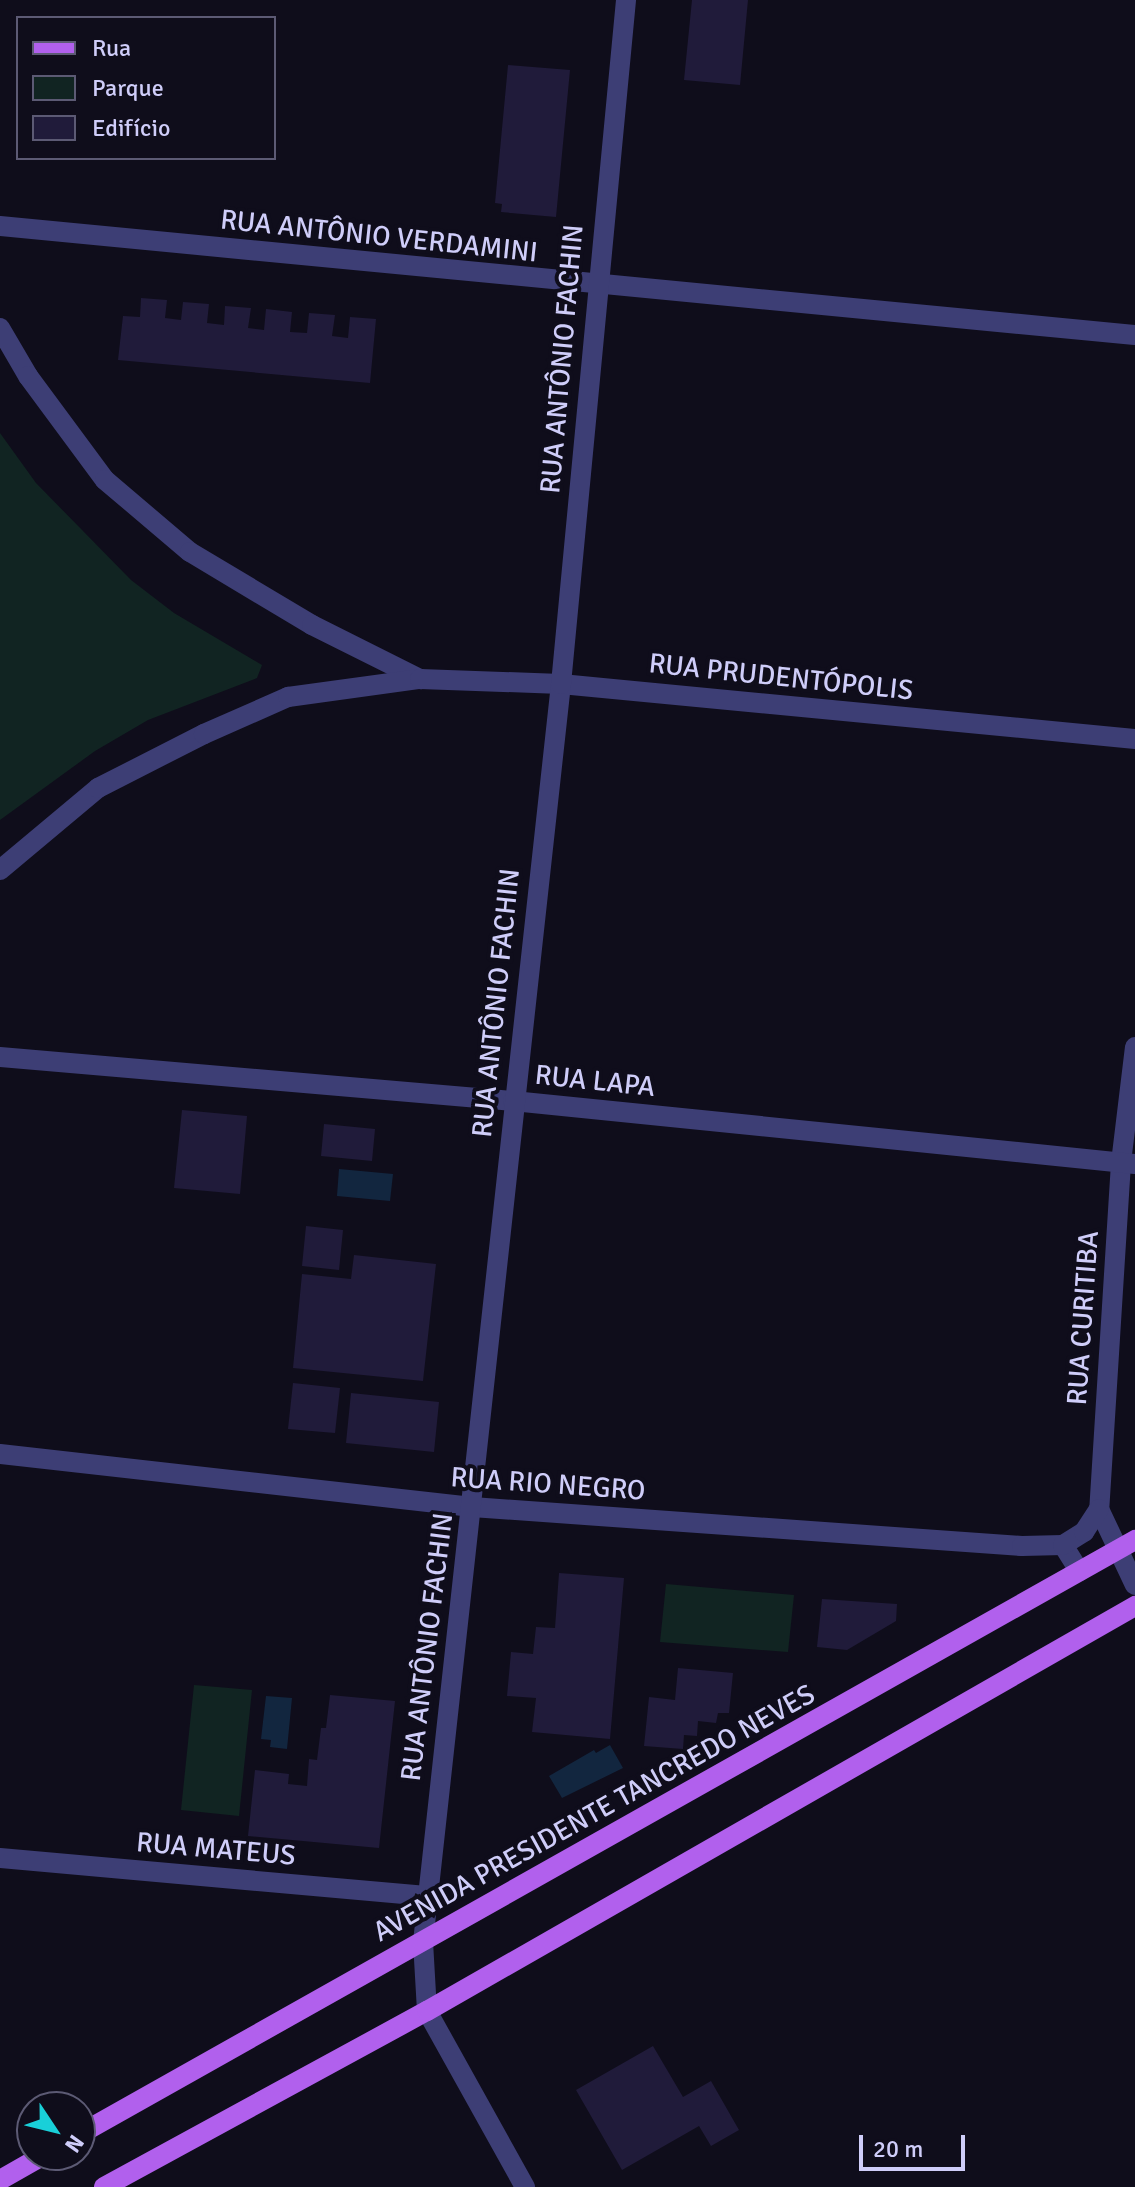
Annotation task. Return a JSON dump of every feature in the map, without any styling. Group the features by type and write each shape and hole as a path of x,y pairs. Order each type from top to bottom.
{"main road":[{"name":"AVENIDA PRESIDENTE TANCREDO NEVES","path":"96,2125 1126,1545"},
{"path":"104,2187 427,2011 1135,1606"}],"street":[{"name":"RUA ANTÔNIO FACHIN","path":"427,2011 423,1942 426,1896 472,1507 513,1101 561,684 596,286 626,0"},
{"name":"RUA ANTÔNIO VERDAMINI","path":"0,226 596,286 1135,335"},
{"path":"0,328 28,376 105,480 190,552 312,625 420,679"},
{"name":"RUA PRUDENTÓPOLIS","path":"420,679 561,684 1135,739"},
{"path":"0,870 98,788 204,734 288,697 420,679"},
{"name":"RUA CURITIBA","path":"1135,1047 1099,1509 1126,1545 1135,1585"},
{"name":"RUA LAPA","path":"0,1057 513,1101 1128,1163"},
{"name":"RUA RIO NEGRO","path":"0,1454 472,1507 1022,1546 1063,1545"},
{"path":"1079,1571 1063,1545 1084,1532 1099,1509"},
{"name":"RUA MATEUS","path":"0,1858 426,1896"},
{"path":"427,2011 525,2187"}],"green space":[{"path":"0,433 36,483 131,580 174,613 262,665 257,678 148,720 95,751 0,820"},
{"path":"666,1584 794,1595 788,1652 660,1642"},
{"path":"194,1685 252,1690 239,1816 181,1810"}],"water":[{"path":"339,1169 393,1174 390,1201 337,1196"},
{"path":"266,1696 292,1698 287,1749 270,1747 271,1740 261,1739"},
{"path":"610,1745 623,1768 562,1798 549,1776 594,1750 596,1753"}],"building":[{"path":"692,0 748,0 740,85 684,80"},
{"path":"508,65 570,70 556,217 501,212 502,204 495,203"},
{"path":"141,298 167,300 165,318 181,320 183,302 209,304 207,323 224,325 225,306 251,308 248,328 264,330 266,309 292,312 290,332 307,333 309,313 335,315 332,336 348,338 350,317 376,319 370,383 118,360 123,316 140,317"},
{"path":"182,1110 247,1116 240,1194 174,1188"},
{"path":"324,1124 375,1129 372,1161 321,1156"},
{"path":"306,1226 343,1230 339,1270 302,1266"},
{"path":"354,1255 436,1264 423,1381 293,1368 302,1274 351,1279"},
{"path":"293,1383 340,1388 335,1433 288,1429"},
{"path":"351,1393 439,1402 434,1452 346,1443"},
{"path":"559,1573 624,1578 610,1739 532,1732 536,1698 507,1696 511,1652 533,1654 536,1627 555,1628"},
{"path":"822,1599 897,1604 896,1621 847,1650 817,1647"},
{"path":"678,1668 733,1673 729,1713 718,1713 716,1723 698,1721 697,1736 684,1735 683,1749 644,1746 649,1697 675,1700"},
{"path":"330,1695 395,1701 379,1848 248,1836 255,1770 289,1774 288,1784 307,1786 309,1759 317,1760 321,1728 326,1728"},
{"path":"653,2046 683,2097 711,2081 739,2130 711,2146 699,2126 622,2170 576,2090"}]}
